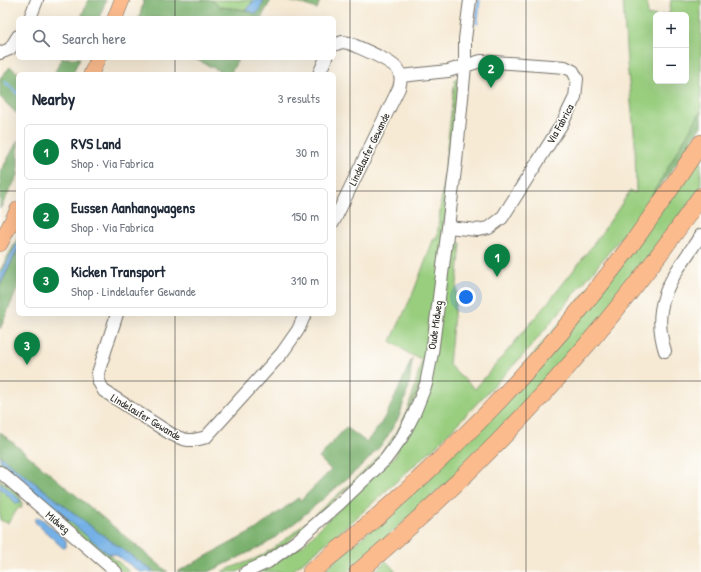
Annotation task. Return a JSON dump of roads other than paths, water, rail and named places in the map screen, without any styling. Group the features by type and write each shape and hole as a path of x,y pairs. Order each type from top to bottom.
{"highway":[{"path":"311,572 356,535 412,485 458,442 523,374 572,318 630,246 701,143"},
{"path":"358,572 416,522 514,427 584,349 634,288 701,196"}],"main road":[{"path":"116,16 122,0"},
{"path":"93,72 97,60"},
{"path":"0,244 16,213"}],"street":[{"path":"31,16 37,0"},
{"name":"Oude Midweg","path":"246,572 268,562 298,540 385,460 402,437 414,414 426,384 432,353 456,162 470,0"},
{"path":"0,53 10,49 16,39"},
{"path":"336,44 342,42 349,43 392,64 398,69 401,76 448,70 465,66"},
{"path":"319,72 325,60"},
{"name":"Via Fabrica","path":"448,227 476,230 489,228 502,218 563,122 575,97 577,84 575,75 569,68 565,67 481,60 465,66"},
{"name":"Lindelaufer Gewande","path":"336,217 399,88 401,76"},
{"path":"665,350 661,334 660,320 664,294 671,280 701,235"},
{"name":"Lindelaufer Gewande","path":"115,316 98,373 99,382 104,391 171,434 182,440 194,441 206,438 282,353 298,330 304,316"},
{"name":"Midweg","path":"0,472 116,572"}],"water":[{"path":"254,0 264,0 257,14 246,10"},
{"path":"16,245 16,253 0,285 0,275"},
{"path":"0,456 97,531 154,572 140,572 116,555 107,553 28,486 0,460"},
{"path":"0,482 20,500 20,503 16,503 0,488"},
{"path":"37,517 42,519 66,540 66,547 63,548 35,522"}],"waterway":[{"path":"477,23 479,0"},
{"path":"5,82 16,92"}],"place":[{"name":"Eussen Aanhangwagens","path":"491,88"},
{"name":"RVS Land","path":"497,277"},
{"name":"Kicken Transport","path":"27,365"}]}
